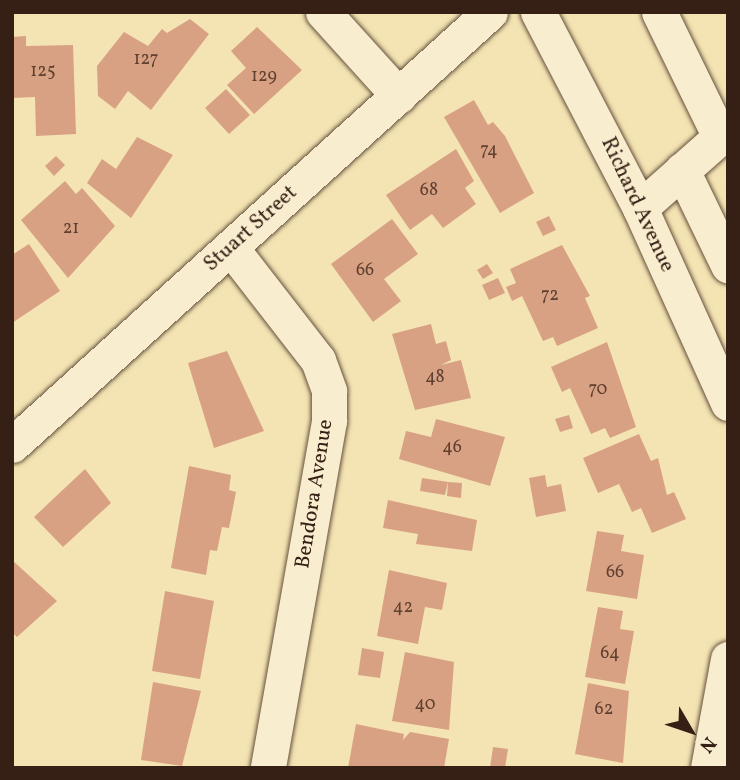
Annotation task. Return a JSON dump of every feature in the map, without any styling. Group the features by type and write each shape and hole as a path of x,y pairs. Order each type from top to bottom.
{"street":[{"path":"323,12 398,96"},
{"name":"Stuart Street","path":"12,445 490,12"},
{"name":"Richard Avenue","path":"538,12 640,208 728,403"},
{"path":"640,208 724,134 659,12"},
{"path":"682,170 728,265"},
{"name":"Bendora Avenue","path":"231,248 318,360 329,391 329,421 268,768"},
{"path":"708,768 728,659"}],"building":[{"path":"190,19 209,34 151,110 128,91 115,109 98,96 97,66 124,32 148,46 162,29 167,33"},
{"path":"257,27 302,70 254,114 227,85 246,68 231,51"},
{"path":"26,36 26,46 73,45 76,134 36,136 35,97 12,98 12,37"},
{"path":"226,89 250,115 229,134 205,108"},
{"path":"474,100 488,125 493,122 505,136 534,193 500,213 444,117"},
{"path":"137,137 173,155 131,218 87,183 102,159 116,169"},
{"path":"456,149 474,181 465,188 476,204 443,228 432,214 410,230 386,195"},
{"path":"56,156 65,165 54,176 45,166"},
{"path":"65,181 76,194 82,188 115,226 68,278 21,220"},
{"path":"549,216 556,230 543,236 536,222"},
{"path":"392,219 418,254 384,279 401,301 373,322 331,264"},
{"path":"29,244 60,291 12,323 12,255"},
{"path":"562,245 590,296 585,298 598,328 557,346 553,337 543,341 522,296 512,301 506,287 516,283 510,269"},
{"path":"487,264 493,273 483,279 477,270"},
{"path":"498,278 505,293 489,300 482,285"},
{"path":"431,324 436,344 446,341 451,360 441,365 461,360 471,398 415,410 392,334"},
{"path":"607,342 636,427 610,438 605,428 591,434 570,388 562,392 551,367"},
{"path":"227,351 264,431 214,448 188,363"},
{"path":"569,415 573,428 560,432 555,419"},
{"path":"436,419 505,437 490,486 399,459 406,431 431,437"},
{"path":"639,434 651,461 658,458 667,495 674,492 686,519 652,533 641,508 632,512 619,484 598,493 583,458"},
{"path":"189,466 231,475 229,490 236,492 229,528 222,527 217,551 210,550 206,575 171,568"},
{"path":"85,469 111,503 63,547 34,517"},
{"path":"545,475 547,487 561,484 566,511 536,517 529,478"},
{"path":"422,478 448,482 445,495 420,491"},
{"path":"448,482 462,483 461,498 447,496"},
{"path":"388,500 477,520 472,551 416,544 418,534 383,528"},
{"path":"597,531 624,535 621,551 644,555 637,599 586,591"},
{"path":"12,560 57,601 17,637 12,632"},
{"path":"389,570 447,583 442,610 425,607 418,644 377,636"},
{"path":"165,591 214,601 200,679 152,671"},
{"path":"598,607 623,611 620,629 634,631 625,684 585,677"},
{"path":"362,648 384,652 380,678 358,675"},
{"path":"405,652 454,662 449,730 392,721"},
{"path":"153,682 201,691 182,766 141,760"},
{"path":"588,683 629,691 623,763 575,754"},
{"path":"356,724 404,734 403,740 410,732 449,739 444,768 348,768"},
{"path":"493,747 508,749 505,768 490,768"}]}
